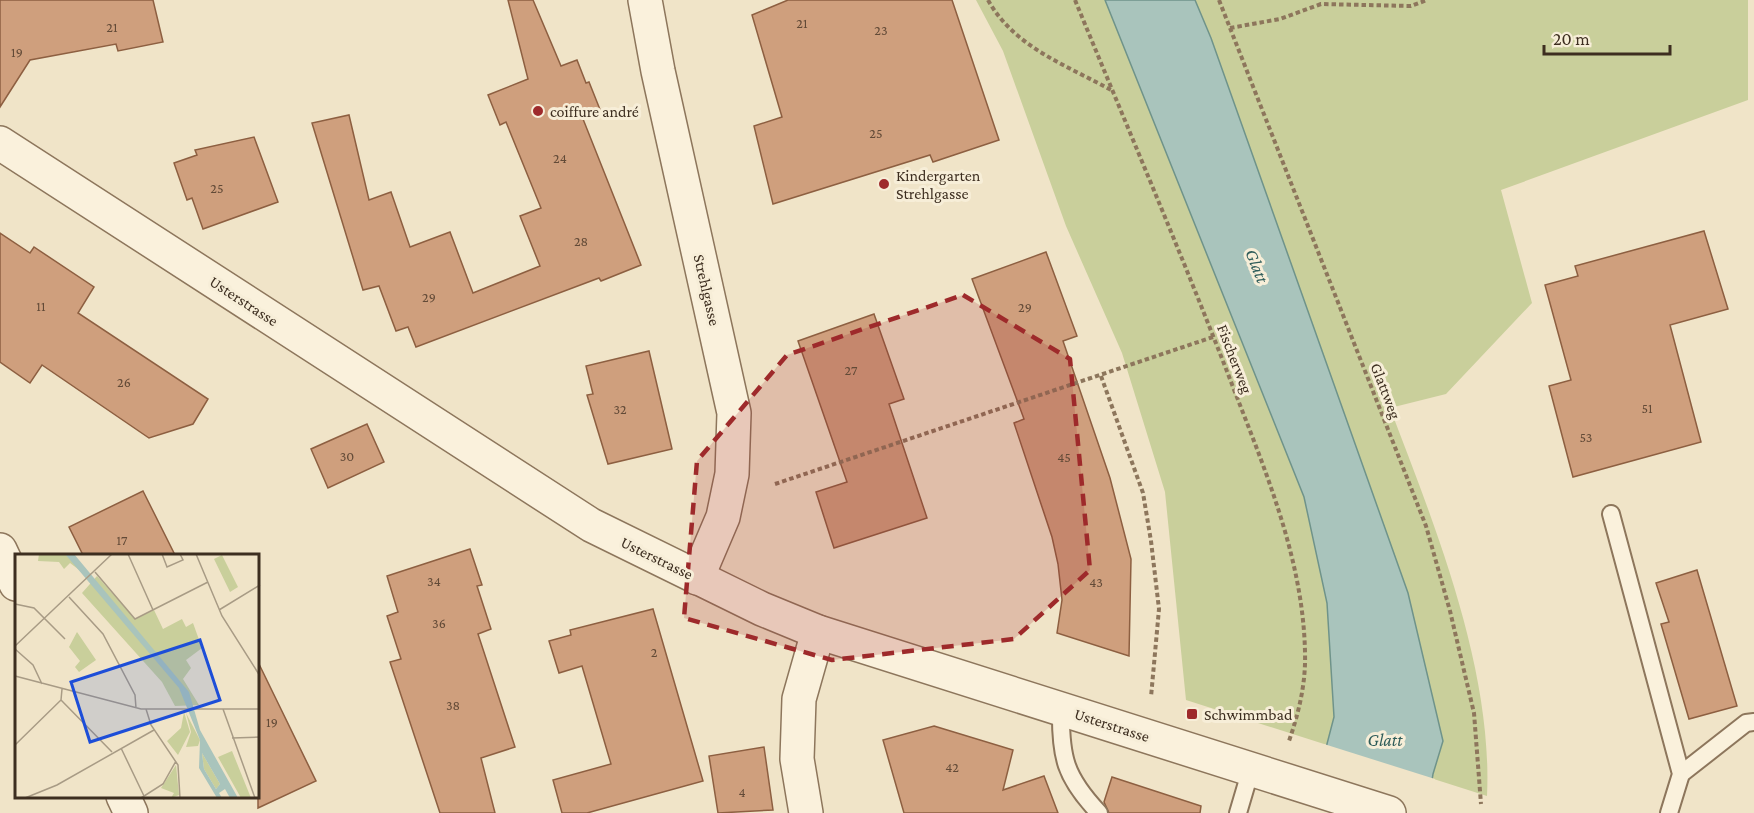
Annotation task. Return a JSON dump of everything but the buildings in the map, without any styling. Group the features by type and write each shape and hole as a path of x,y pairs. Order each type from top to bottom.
{"street":[{"name":"Strehlgasse","path":"645,0 658,71 734,413 732,474 723,517 697,578"},
{"name":"Usterstrasse","path":"0,143 591,525 697,578 762,609 818,632 1389,813"},
{"path":"0,550 15,582"},
{"path":"806,813 797,759 799,699 818,632"},
{"path":"124,798 131,813"}],"lane":[{"path":"1611,514 1681,774 1669,813"},
{"path":"1061,708 1060,744 1063,762 1078,791 1099,813"},
{"path":"1681,774 1746,723 1754,722"},
{"path":"1238,813 1251,769"}],"path":[{"path":"988,0 998,18 1026,45 1112,90"},
{"name":"Fischerweg","path":"1075,0 1213,337 1268,479 1297,581 1305,651 1305,683 1289,741"},
{"name":"Glattweg","path":"1219,0 1426,526 1450,611 1474,713 1481,804"},
{"path":"1230,28 1280,19 1320,2 1411,6 1427,0"},
{"path":"775,484 1213,337"},
{"path":"1101,376 1143,493 1151,541 1159,609 1151,699"}],"highlighted area":[{"path":"963,295 1070,359 1090,570 1014,639 832,660 684,618 697,461 787,355"}],"green space":[{"path":"976,0 1748,0 1748,100 1501,190 1532,303 1446,394 1390,408 1442,549 1471,649 1481,698 1486,748 1487,796 1186,700 1165,492 1122,353 1066,226 1003,51"}],"water":[{"name":"Glatt","path":"1105,0 1195,0 1211,38 1408,593 1443,741 1433,774 1427,813 1309,813 1334,717 1327,603 1304,497"}],"pier":[{"path":"1324,744 1435,779 1430,813 1306,813"}],"place":[{"name":"coiffure andré","path":"538,111"},
{"name":"Kindergarten Strehlgasse","path":"884,184"},
{"name":"Schwimmbad","path":"1192,714"}]}
